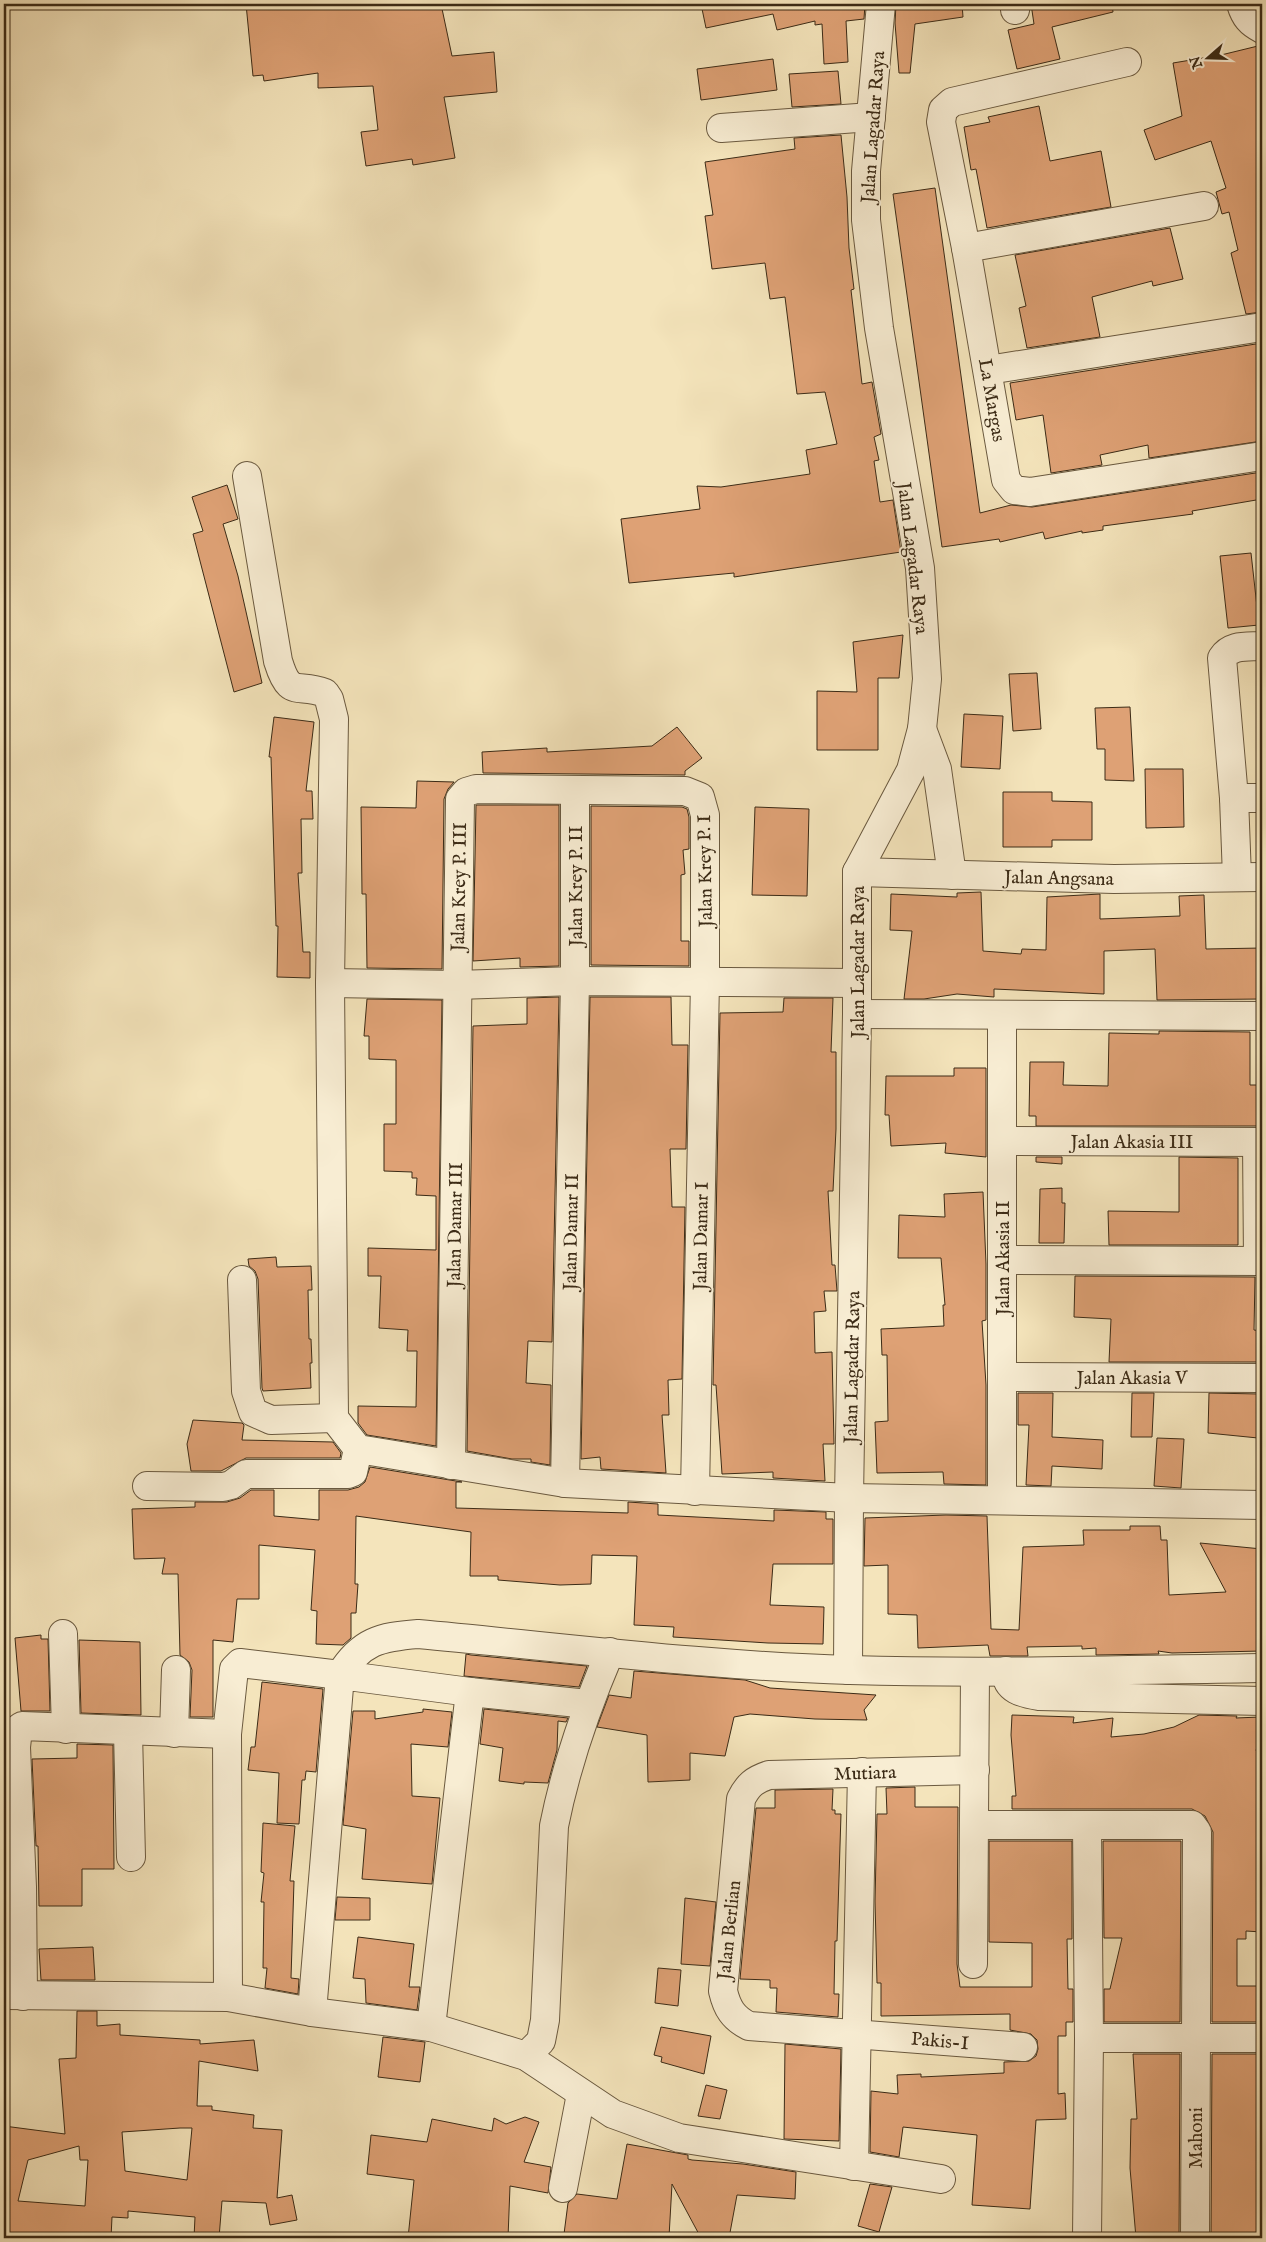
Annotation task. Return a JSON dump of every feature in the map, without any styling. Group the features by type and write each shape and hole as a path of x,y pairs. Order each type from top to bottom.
{"street":[{"name":"Jalan Lagadar Raya","path":"848,1670 857,1014 856,872 911,770 922,729 927,679 920,568 879,328 866,220 866,171 881,4"},
{"path":"1241,4 1244,15 1250,22 1262,29"},
{"name":"La Margas","path":"1127,62 952,102 943,110 941,122 966,248 1006,480 1014,490 1030,492 1262,456"},
{"path":"721,128 871,117"},
{"path":"966,248 1204,206"},
{"path":"988,370 1262,327"},
{"path":"247,476 282,673 291,686 299,690 325,693 332,708 330,983 334,1418 358,1449 565,1483 849,1498 1262,1505"},
{"path":"1250,877 1234,798 1222,658 1226,651 1233,648 1262,646"},
{"path":"922,729 937,769 952,875"},
{"name":"Jalan Krey P. III","path":"457,985 460,799 466,792 476,789 576,790"},
{"name":"Jalan Krey P. II","path":"575,981 576,790"},
{"name":"Jalan Krey P. I","path":"576,790 685,792 700,797 705,815 705,981"},
{"path":"1234,798 1262,798"},
{"name":"Jalan Angsana","path":"856,872 1114,879 1250,877"},
{"path":"330,983 457,985 575,981 857,983"},
{"name":"Jalan Damar II","path":"565,1483 575,981"},
{"name":"Jalan Damar I","path":"695,1491 705,981"},
{"name":"Jalan Damar III","path":"451,1465 457,985"},
{"path":"857,1014 1262,1016"},
{"name":"Jalan Akasia II","path":"1002,1015 1002,1500"},
{"name":"Jalan Akasia III","path":"1002,1141 1260,1142"},
{"path":"1002,1260 1260,1260 1260,1142"},
{"path":"242,1280 246,1391 253,1412 261,1418 271,1420 334,1418"},
{"name":"Jalan Akasia V","path":"1002,1377 1262,1378"},
{"path":"147,1486 223,1487 231,1485 246,1474 348,1474 353,1472 356,1465 358,1449"},
{"path":"63,1634 66,1729"},
{"path":"312,2012 340,1675 351,1657 380,1639 418,1634 701,1661 848,1670 975,1672 1262,1668"},
{"path":"526,2056 536,2048 544,2032 554,1826 566,1776 588,1704 610,1652"},
{"path":"228,1998 227,1734 234,1669 240,1663 470,1692 588,1704"},
{"path":"174,1733 176,1670"},
{"path":"1006,1671 1006,1681 1010,1686 1039,1696 1262,1702"},
{"path":"973,1964 975,1672"},
{"path":"431,2027 470,1692"},
{"path":"227,1734 128,1732 22,1726 16,1731 13,1995 228,1998 312,2012 431,2027 526,2056 613,2114 679,2138 941,2179"},
{"path":"128,1732 131,1857"},
{"name":"Mutiara","path":"755,1780 768,1775 975,1770"},
{"path":"854,2166 862,1772"},
{"name":"Jalan Berlian","path":"755,1780 746,1788 741,1799 723,1991 727,2007 737,2020 749,2026 857,2033"},
{"path":"974,1825 1087,1826 1089,2038 1087,2238"},
{"name":"Mahoni","path":"1087,1826 1192,1825 1197,1832 1194,2238"},
{"name":"Pakis-I","path":"857,2033 1023,2047"},
{"path":"1089,2038 1262,2038"},
{"path":"563,2188 581,2094"}],"building":[{"path":"246,4 441,4 452,56 494,52 497,92 444,97 455,158 413,165 412,159 366,166 361,132 378,130 373,86 318,88 318,73 264,81 263,75 253,76"},
{"path":"701,4 865,4 864,19 846,21 848,62 824,64 822,24 815,25 815,21 777,30 773,14 706,28"},
{"path":"896,4 962,4 963,17 915,24 910,73 899,73 895,23"},
{"path":"1031,4 1112,4 1113,12 1052,27 1060,59 1017,69 1008,30 1034,24"},
{"path":"1262,45 1262,312 1246,314 1231,253 1238,250 1229,212 1222,214 1216,192 1226,188 1211,141 1155,160 1144,130 1182,116 1173,63 1221,55"},
{"path":"773,59 777,90 701,100 697,69"},
{"path":"838,71 841,104 792,107 789,74"},
{"path":"1039,106 1050,161 1101,151 1111,207 987,228 976,169 971,170 964,127 990,122 988,117"},
{"path":"841,135 847,197 849,248 854,289 851,290 862,384 872,382 881,434 874,437 879,460 874,461 880,502 893,500 901,552 734,577 734,573 629,583 621,519 700,509 697,486 721,487 810,474 806,450 837,444 825,392 797,394 785,297 770,299 765,263 712,269 705,216 713,215 705,162 795,149 794,138"},
{"path":"935,188 980,513 1011,505 1032,507 1262,472 1262,499 1192,511 1193,514 1103,526 1103,530 1082,533 1082,531 1045,539 1043,532 1000,542 999,539 942,547 893,194"},
{"path":"1170,228 1183,279 1153,286 1152,281 1092,297 1100,337 1027,348 1019,308 1026,306 1015,255"},
{"path":"1262,343 1262,441 1149,458 1148,445 1100,455 1102,465 1051,473 1043,415 1016,420 1010,383"},
{"path":"227,485 238,519 223,524 238,576 262,683 234,692 193,534 203,531 192,497"},
{"path":"1251,553 1259,625 1228,628 1220,556"},
{"path":"903,635 899,678 878,678 878,750 817,750 817,691 857,692 853,642"},
{"path":"1037,673 1041,729 1013,731 1009,674"},
{"path":"1130,707 1134,781 1105,780 1105,749 1097,749 1095,708"},
{"path":"964,714 1003,716 1000,769 961,767"},
{"path":"274,717 314,722 306,791 312,791 313,819 301,819 302,873 298,873 303,952 310,952 310,978 277,977 278,926 276,926 271,757 269,757"},
{"path":"677,727 702,758 685,771 685,775 483,773 482,752 547,748 547,752 652,746"},
{"path":"1145,769 1183,769 1184,827 1146,828"},
{"path":"417,781 454,782 448,789 444,799 442,969 367,968 366,894 362,894 361,807 416,808"},
{"path":"1003,792 1052,792 1052,801 1092,802 1092,840 1052,840 1052,847 1003,847"},
{"path":"476,805 559,805 559,966 520,967 520,958 473,961"},
{"path":"591,806 682,807 687,809 689,817 689,849 683,850 685,874 681,875 681,941 689,941 689,966 591,965"},
{"path":"755,807 809,809 807,896 752,895"},
{"path":"981,892 983,951 1021,954 1022,949 1046,950 1047,897 1100,894 1100,919 1180,916 1179,896 1204,895 1206,949 1262,948 1262,999 1157,1000 1155,949 1104,951 1104,994 994,989 994,997 957,994 924,999 904,999 912,931 890,930 891,894 957,897 957,893"},
{"path":"559,997 552,1342 528,1341 526,1383 551,1385 550,1465 531,1462 531,1459 512,1459 467,1451 473,1026 527,1024 527,998"},
{"path":"590,997 671,997 672,1045 688,1045 686,1149 670,1149 672,1207 685,1207 682,1379 668,1380 669,1415 662,1415 666,1473 601,1469 600,1457 581,1459"},
{"path":"784,998 833,998 831,1052 836,1052 836,1129 833,1191 828,1191 832,1265 835,1265 837,1291 824,1291 826,1311 814,1312 815,1353 832,1352 834,1444 823,1444 825,1481 773,1478 773,1472 722,1474 716,1385 713,1385 720,1013 783,1012"},
{"path":"367,999 442,1000 436,1446 367,1435 358,1423 358,1406 416,1407 417,1351 407,1351 408,1330 379,1328 381,1276 368,1276 368,1248 436,1250 436,1196 416,1195 417,1178 412,1178 412,1172 384,1171 384,1124 396,1124 396,1060 369,1059 369,1036 364,1036"},
{"path":"1159,1031 1250,1032 1250,1085 1259,1085 1258,1126 1036,1126 1036,1116 1029,1116 1030,1062 1064,1062 1063,1085 1108,1086 1109,1033 1159,1034"},
{"path":"954,1068 986,1068 986,1157 945,1153 946,1143 891,1146 889,1115 885,1115 886,1076 954,1076"},
{"path":"1036,1157 1062,1157 1062,1164 1036,1162"},
{"path":"1179,1157 1238,1158 1238,1245 1109,1245 1108,1211 1179,1212"},
{"path":"1062,1188 1062,1203 1065,1203 1064,1243 1039,1243 1040,1189"},
{"path":"983,1192 986,1320 982,1321 986,1385 986,1485 944,1484 943,1472 877,1473 875,1422 888,1421 887,1355 882,1355 881,1329 944,1326 943,1305 945,1305 941,1258 898,1258 899,1215 945,1217 944,1194"},
{"path":"276,1257 277,1267 311,1266 312,1290 308,1290 309,1339 311,1339 312,1363 310,1363 311,1388 263,1391 262,1388 258,1279 255,1271 249,1266 248,1259"},
{"path":"1075,1276 1255,1277 1254,1330 1262,1331 1262,1362 1109,1362 1111,1319 1074,1317"},
{"path":"1018,1393 1053,1393 1052,1437 1103,1440 1102,1469 1052,1466 1051,1486 1026,1485 1029,1425 1018,1425"},
{"path":"1132,1393 1154,1393 1152,1437 1131,1437"},
{"path":"1209,1393 1259,1394 1258,1438 1208,1433"},
{"path":"193,1420 242,1423 244,1425 242,1440 333,1442 341,1453 340,1458 246,1458 221,1471 191,1471 187,1444"},
{"path":"1157,1438 1184,1439 1181,1488 1154,1486"},
{"path":"370,1467 462,1482 456,1482 456,1508 628,1513 628,1502 658,1504 658,1515 774,1521 774,1510 826,1512 826,1519 833,1519 833,1564 773,1564 770,1605 824,1607 823,1644 768,1643 673,1637 674,1627 634,1625 637,1556 592,1555 591,1584 560,1585 498,1580 498,1576 470,1576 471,1532 356,1516 355,1584 358,1584 356,1613 351,1613 351,1638 343,1645 316,1644 317,1611 311,1610 315,1550 259,1545 259,1599 237,1599 233,1642 213,1640 213,1717 190,1717 192,1670 189,1662 180,1655 178,1574 162,1574 165,1558 134,1559 132,1509 195,1507 195,1502 227,1502 240,1498 251,1490 274,1490 274,1516 319,1520 319,1490 348,1490 359,1487 365,1482"},
{"path":"946,1515 987,1516 991,1629 1019,1630 1023,1547 1084,1545 1083,1530 1130,1530 1130,1526 1160,1526 1161,1540 1167,1540 1169,1595 1226,1592 1200,1543 1262,1549 1262,1651 1172,1653 1158,1651 1159,1654 1096,1655 1096,1648 1082,1649 1082,1646 1027,1647 1028,1656 990,1656 988,1645 918,1648 917,1615 888,1614 888,1565 864,1566 865,1518"},
{"path":"41,1635 41,1639 48,1639 50,1711 21,1711 15,1638"},
{"path":"79,1640 140,1642 141,1715 81,1713"},
{"path":"466,1654 587,1666 579,1687 464,1676"},
{"path":"634,1671 745,1680 770,1688 876,1695 864,1710 867,1720 815,1719 750,1714 734,1717 725,1756 690,1753 690,1780 648,1782 647,1735 597,1727 609,1695 631,1698"},
{"path":"262,1682 323,1689 316,1772 306,1771 305,1780 302,1780 299,1824 277,1823 279,1773 248,1770 251,1747 255,1747"},
{"path":"423,1709 452,1712 448,1747 411,1744 412,1796 440,1798 432,1884 362,1879 366,1829 343,1825 353,1711 375,1711 375,1719 423,1712"},
{"path":"484,1709 568,1718 566,1722 558,1721 557,1750 548,1783 524,1782 524,1784 499,1781 503,1748 480,1744"},
{"path":"1012,1715 1074,1717 1073,1723 1113,1718 1111,1737 1144,1734 1174,1727 1199,1715 1237,1716 1236,1718 1260,1717 1261,1742 1256,1750 1260,1758 1257,1829 1262,1829 1262,1932 1246,1931 1246,1939 1237,1939 1237,1986 1258,1986 1258,1994 1262,1994 1262,2022 1212,2022 1213,1832 1205,1816 1192,1809 1012,1809 1012,1796 1016,1796 1011,1735"},
{"path":"77,1744 113,1745 114,1869 82,1869 82,1906 39,1906 38,1846 36,1846 32,1759 77,1758"},
{"path":"915,1787 915,1807 958,1807 957,1964 960,1987 1032,1987 1032,1943 989,1942 989,1841 1072,1841 1072,1939 1067,1939 1068,1989 1073,1989 1073,2022 1066,2022 1066,2036 1058,2036 1058,2094 1065,2093 1066,2119 1036,2120 1030,2209 972,2205 977,2135 903,2127 899,2157 870,2152 871,2091 898,2094 897,2075 921,2074 921,2077 1004,2073 1004,2062 1029,2061 1036,2056 1038,2049 1037,2040 1031,2034 1010,2030 1010,2014 881,2016 881,1983 877,1983 875,1901 877,1814 887,1814 886,1788"},
{"path":"833,1789 832,1810 835,1810 835,1814 841,1814 834,1994 839,1994 838,2017 776,2012 777,1988 770,1988 770,1980 740,1979 756,1808 775,1808 775,1790"},
{"path":"263,1823 295,1826 290,1881 294,1881 291,1978 299,1979 298,1994 265,1988 267,1968 263,1968 264,1902 261,1902 264,1873 261,1872"},
{"path":"1103,1841 1181,1841 1180,2022 1104,2022 1104,1989 1110,1989 1122,1938 1104,1938"},
{"path":"337,1897 370,1898 370,1920 335,1920"},
{"path":"685,1898 716,1902 710,1966 681,1964"},
{"path":"358,1937 414,1944 409,1987 420,1987 417,2010 366,2003 365,1979 353,1978"},
{"path":"93,1947 95,1980 41,1980 39,1949"},
{"path":"658,1968 681,1970 678,2006 655,2003"},
{"path":"77,2011 97,2011 97,2026 120,2024 120,2035 200,2040 200,2044 254,2040 258,2071 199,2061 197,2106 212,2106 212,2110 254,2115 253,2128 282,2130 277,2198 292,2195 297,2220 270,2225 266,2203 222,2201 219,2238 194,2238 195,2217 128,2211 128,2218 112,2217 111,2238 4,2236 4,2126 65,2134 59,2059 76,2058","holes":["192,2128 187,2180 125,2171 122,2132","79,2146 80,2160 88,2160 85,2206 18,2201 28,2160"]},
{"path":"661,2027 711,2036 704,2074 661,2062 662,2057 654,2055"},
{"path":"383,2037 425,2042 420,2082 378,2077"},
{"path":"785,2044 841,2049 839,2141 784,2139"},
{"path":"1133,2054 1180,2054 1179,2238 1136,2238 1130,2168 1131,2119 1137,2119"},
{"path":"1212,2054 1262,2054 1262,2238 1211,2238"},
{"path":"706,2085 727,2090 720,2119 698,2116"},
{"path":"525,2117 539,2122 524,2162 551,2167 548,2193 510,2186 508,2238 408,2238 414,2180 367,2174 371,2135 427,2142 432,2119 492,2131 494,2118 506,2124"},
{"path":"627,2144 688,2155 688,2159 692,2160 743,2164 796,2172 795,2199 737,2195 729,2238 701,2238 672,2184 669,2237 615,2234 615,2238 592,2238 564,2234 568,2203 577,2194 617,2199"},
{"path":"870,2184 892,2187 879,2232 858,2226"}]}
